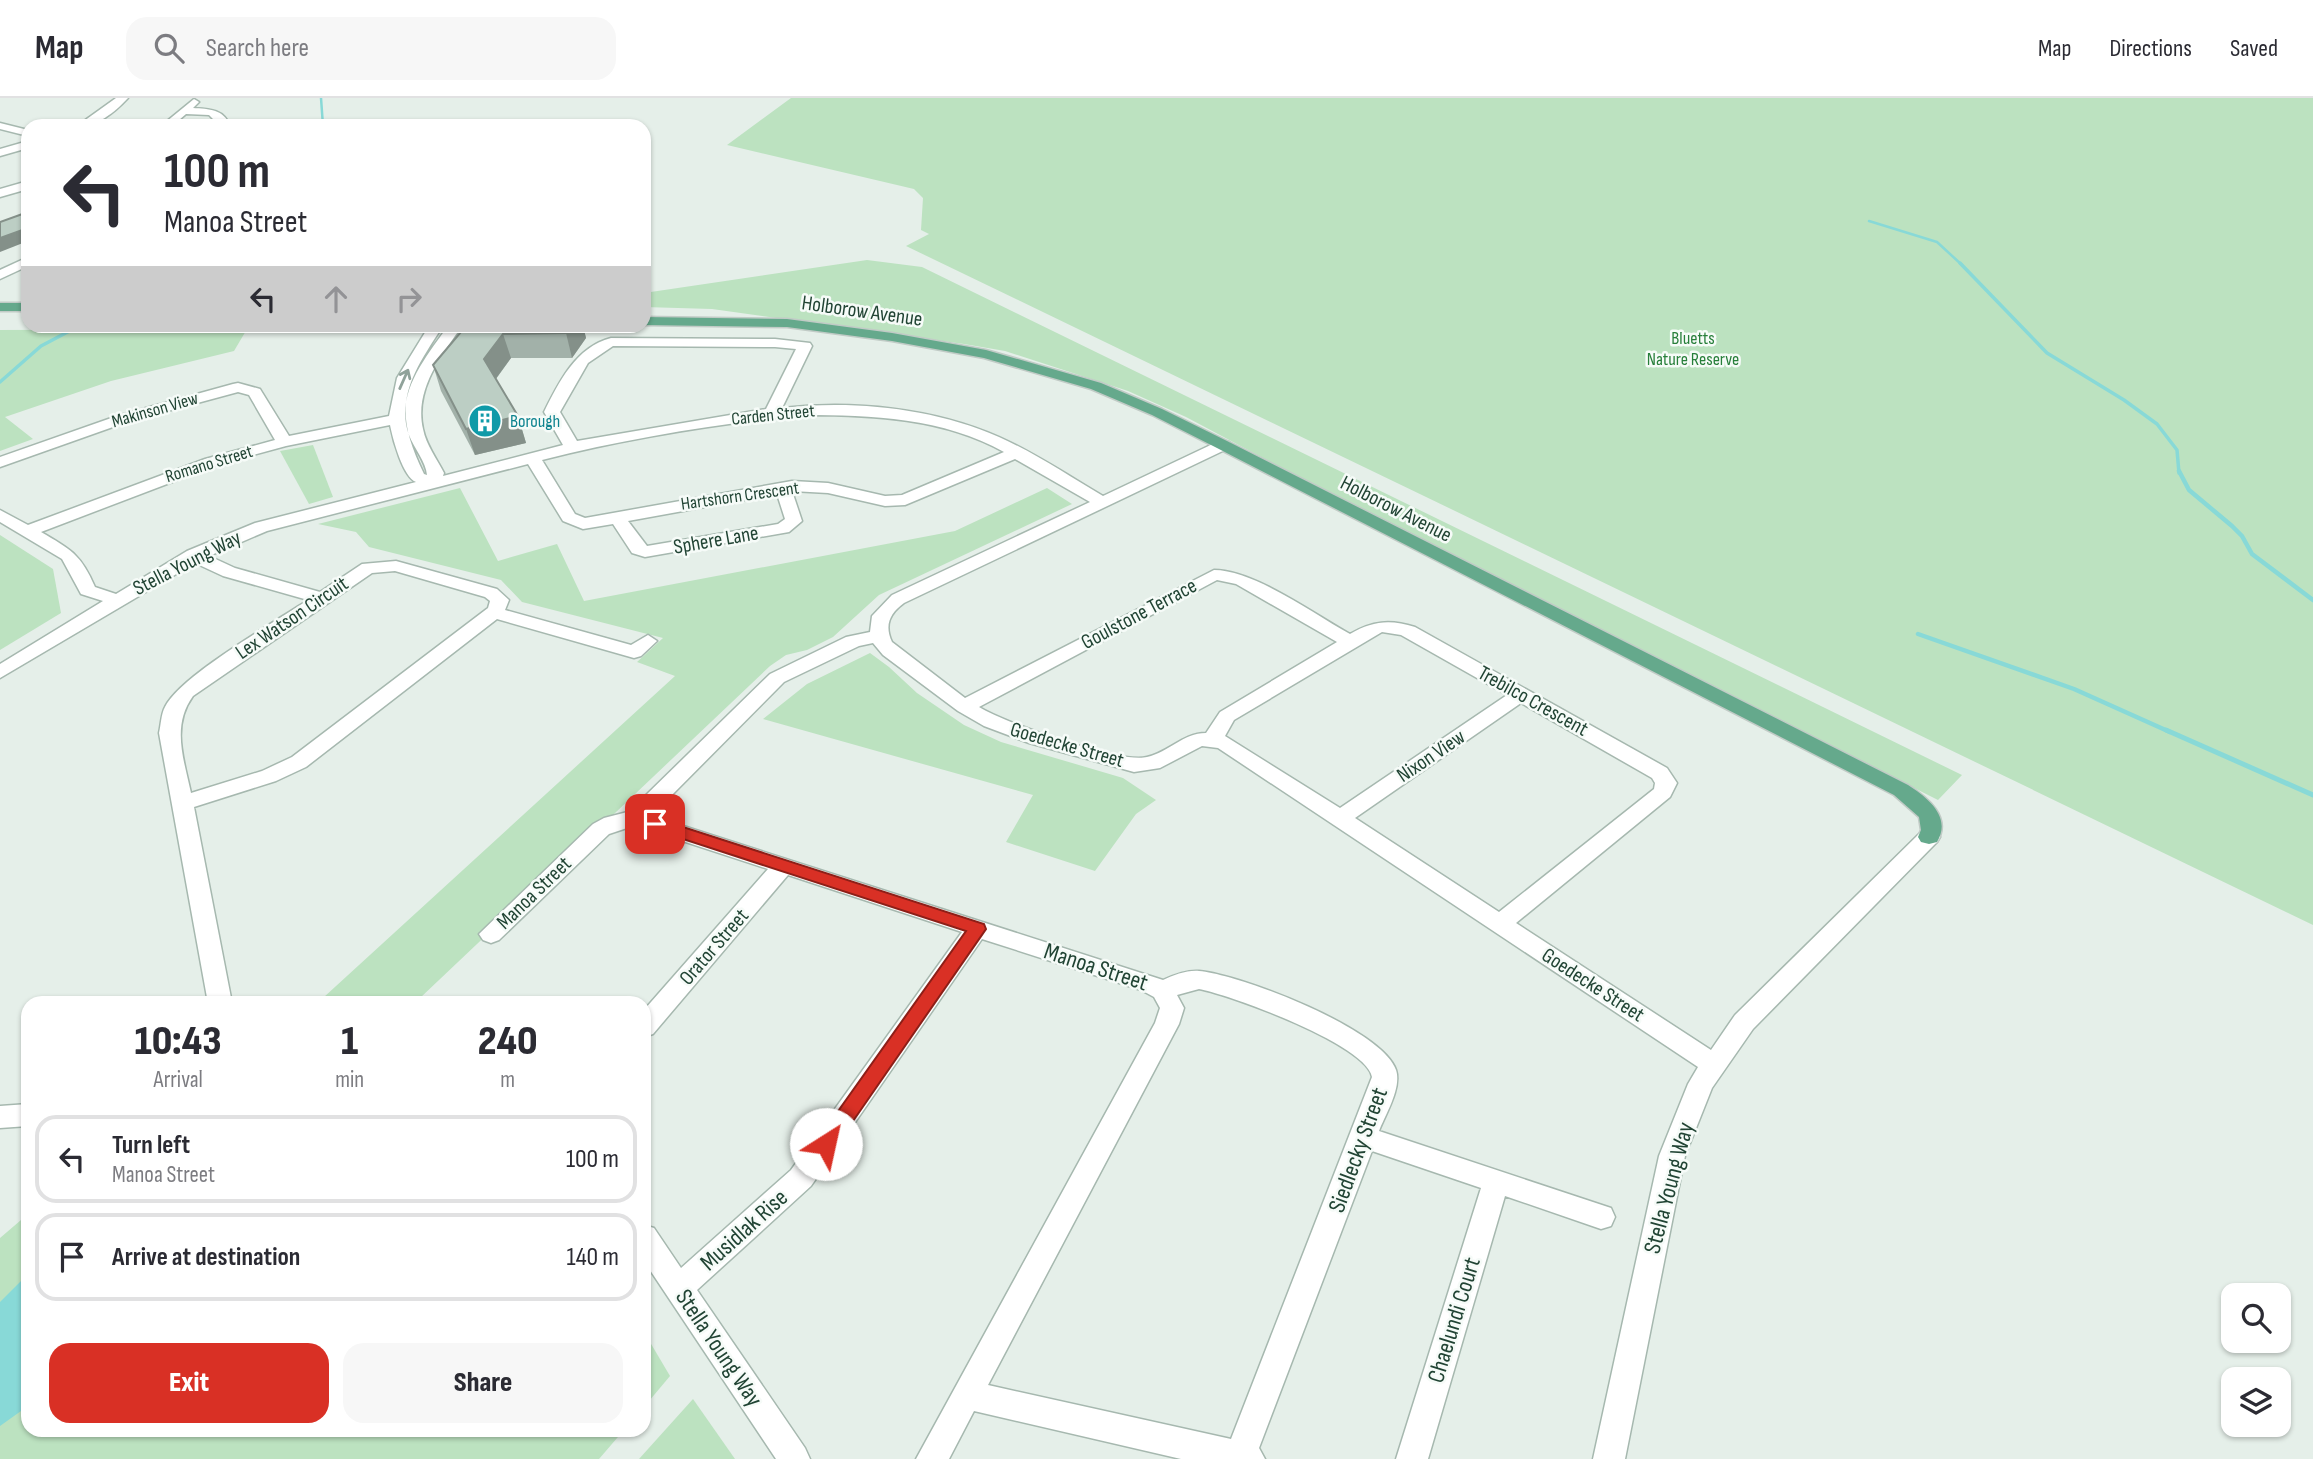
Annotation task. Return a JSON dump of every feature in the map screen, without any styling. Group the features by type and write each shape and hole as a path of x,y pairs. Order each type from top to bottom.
{"main road":[{"path":"3,310 21,308"},
{"path":"3,310 21,315"},
{"name":"Holborow Avenue","path":"651,311 728,314 941,345 1031,365 1117,394 1223,444 1901,790 1929,815 1933,827 1929,837"},
{"name":"Holborow Avenue","path":"651,321 787,323"}],"street":[{"path":"96,119 124,98"},
{"path":"174,119 199,98"},
{"path":"184,111 212,113 221,119"},
{"path":"0,126 21,131"},
{"path":"0,153 21,146"},
{"path":"0,193 21,187"},
{"path":"0,275 21,264"},
{"path":"432,333 401,385 398,419 399,435 417,477 431,482 436,473 415,430 413,408 422,375 450,333"},
{"path":"572,447 552,412 564,388 592,351 599,345 611,342 775,342 805,346 772,413"},
{"name":"Makinson View","path":"0,462 135,414 238,387 255,392 284,442"},
{"name":"Carden Street","path":"431,482 613,438 772,413 836,409 901,415 965,429 1016,453 1102,502"},
{"name":"Romano Street","path":"27,531 211,461 284,442 398,419"},
{"path":"648,814 655,799 777,678 853,641 878,636 879,618 886,608 898,599 1223,444"},
{"name":"Hartshorn Crescent","path":"532,457 572,520 590,524 783,488 819,486 889,501 905,500 1016,453"},
{"name":"Stella Young Way","path":"0,672 193,555 278,522 431,482"},
{"name":"Sphere Lane","path":"617,517 638,549 645,552 783,528 794,522 783,488"},
{"path":"0,515 73,559 87,590 117,600"},
{"path":"193,555 229,572 320,598"},
{"name":"Lex Watson Circuit","path":"219,996 169,733 170,716 179,700 204,678 363,570 391,566 494,594 501,604 494,613"},
{"name":"Goulstone Terrace","path":"965,706 1214,575 1226,575 1242,580 1350,642"},
{"path":"182,803 269,776 299,762 494,613 634,652 648,641"},
{"name":"Trebilco Crescent","path":"1214,739 1224,719 1350,642 1374,628 1399,628 1651,766 1662,776 1666,787 1661,795 1500,924"},
{"name":"Goedecke Street","path":"878,636 890,651 965,706 992,722 1022,734 1131,765 1155,762 1194,740 1214,739 1229,744 1713,1064"},
{"name":"Nixon View","path":"1340,818 1521,694"},
{"name":"Manoa Street","path":"491,934 601,829 618,821 648,814 658,825 1150,984 1163,991 1172,1008 1170,1020 932,1459"},
{"name":"Stella Young Way","path":"1609,1459 1672,1156 1691,1106 1713,1064 1736,1032 1929,837"},
{"name":"Orator Street","path":"651,1019 783,866"},
{"name":"Musidlak Rise","path":"679,1288 801,1178 977,929"},
{"name":"Siedlecky Street","path":"1163,991 1187,981 1210,982 1292,1010 1367,1052 1383,1069 1385,1083 1243,1458"},
{"path":"0,1117 21,1116"},
{"path":"1364,1137 1601,1217"},
{"name":"Chaelundi Court","path":"1412,1459 1496,1182"},
{"name":"Stella Young Way","path":"651,1247 794,1459"},
{"path":"967,1395 1243,1458"}],"green space":[{"name":"Bluetts Nature Reserve","path":"791,98 2313,98 2313,925 906,246 929,234 921,230 923,198 914,189 727,145"},
{"path":"867,260 922,267 1962,775 1938,800 1346,502 1186,417 1128,391 1005,351 712,309 651,307 651,292"},
{"path":"0,330 21,330 21,333 245,333 234,351 111,381 5,417 33,439 0,451"},
{"path":"313,445 333,497 309,504 280,451"},
{"path":"460,488 498,561 557,544 584,601 955,531 1047,488 1072,504 879,595 833,637 807,650 786,655 770,666 422,996 325,996 675,676 637,662 663,638 522,602 501,580 369,547 356,532 318,524"},
{"path":"0,535 53,569 61,613 0,650"},
{"path":"870,653 917,693 964,725 1001,742 1123,778 1156,800 1136,814 1095,871 1006,842 1033,795 763,719 807,684"},
{"path":"21,1220 21,1437 618,1437 599,1459 0,1459 0,1238"},
{"path":"651,1344 670,1376 651,1399"},
{"path":"693,1399 735,1459 639,1459"}],"water":[{"path":"21,1281 21,1411 0,1426 0,1302"}],"building":[{"path":"21,214 21,230 0,238 0,222"},
{"path":"460,333 566,333 503,334 484,359 518,416 466,429 433,365"}],"waterway":[{"path":"321,98 322,119"},
{"path":"1869,221 1937,242 1961,264"},
{"path":"1961,264 2047,353 2124,400 2157,424 2177,450 2179,473"},
{"path":"0,382 41,346 66,333"},
{"path":"2179,471 2189,490 2242,536 2252,554 2313,600"},
{"path":"1918,634 2074,689 2170,732"},
{"path":"2166,730 2313,795"}],"place":[{"name":"Borough","path":"485,421"}],"route":[{"path":"655,824 977,929 826,1144"}]}
